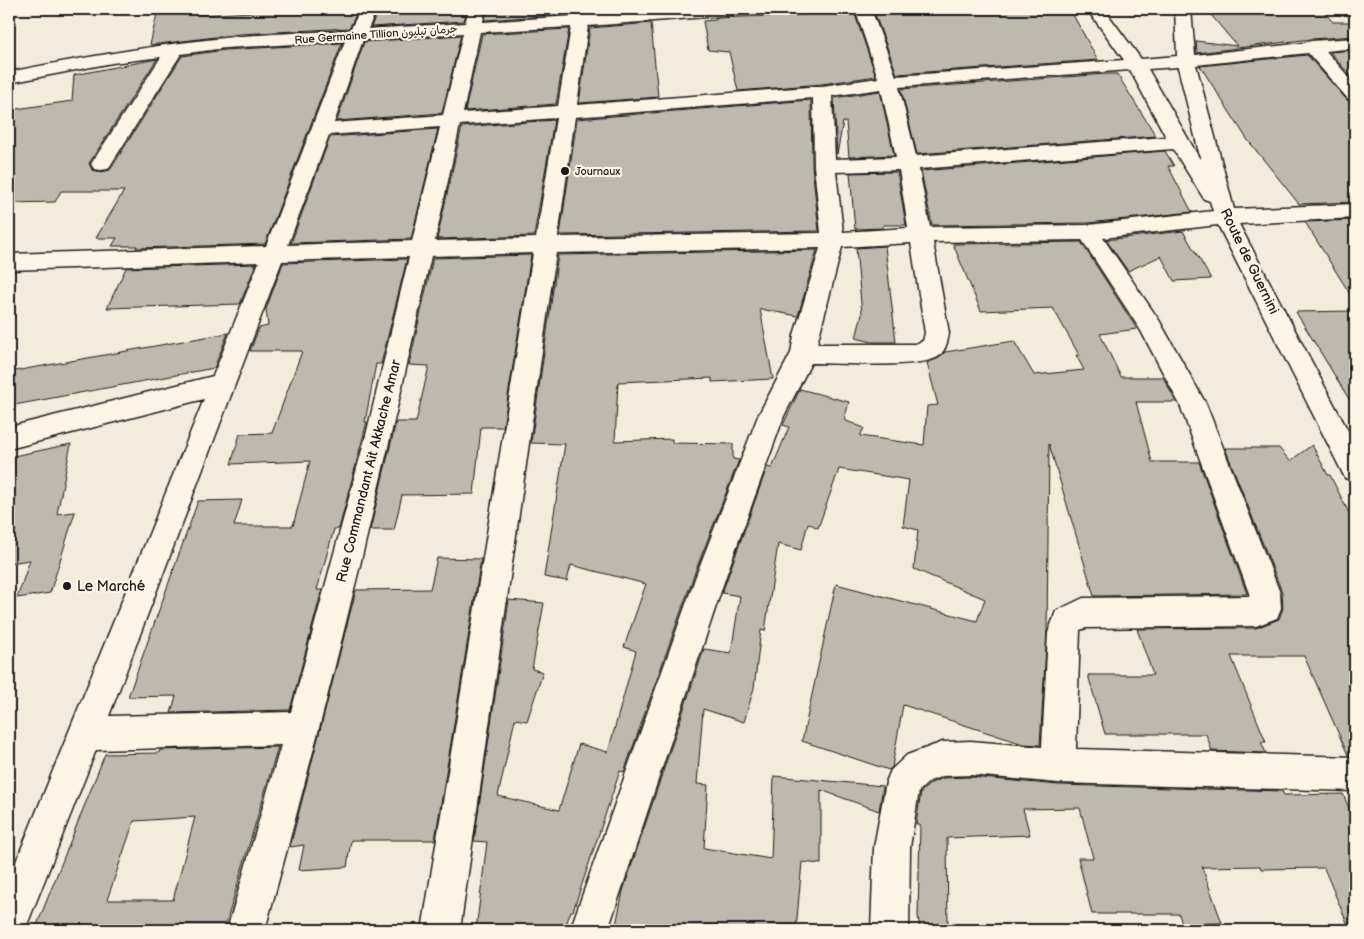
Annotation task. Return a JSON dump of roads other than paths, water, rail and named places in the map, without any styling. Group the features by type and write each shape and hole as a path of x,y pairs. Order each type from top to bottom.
{"street":[{"path":"9,924 87,733 222,384 275,253 356,36 369,9"},
{"name":"Rue Germaine Tillion جرمان تيليون","path":"9,77 225,42 356,36 475,18 746,9"},
{"path":"803,353 915,354 930,351 936,344 937,333 919,235 918,212 908,163 889,82 863,9"},
{"path":"1095,9 1136,64 1178,142 1225,217"},
{"name":"Route de Guernini","path":"1183,9 1186,61 1225,217 1346,435 1355,470"},
{"path":"441,930 581,15"},
{"name":"Rue Commandant Ait Akkache Amar","path":"246,930 303,728 378,435 475,18"},
{"path":"322,130 822,92 889,82 1186,61 1311,46 1355,43"},
{"path":"1311,46 1355,95"},
{"path":"101,164 175,49"},
{"path":"589,930 715,564 771,416 803,353 806,335 833,240 824,166 822,92"},
{"path":"824,166 908,163 1178,142"},
{"path":"9,262 546,245 833,240 919,235 1088,232 1225,217 1355,211"},
{"path":"1058,766 1064,633 1067,621 1084,613 1256,611 1266,608 1265,593 1193,404 1150,326 1088,232"},
{"path":"9,438 222,384"},
{"path":"87,733 303,728"},
{"path":"890,930 892,847 903,782 918,767 942,759 972,758 1058,766 1355,774"}],"place":[{"name":"Journaux","path":"565,171"},
{"name":"Le Marché","path":"67,586"}]}
